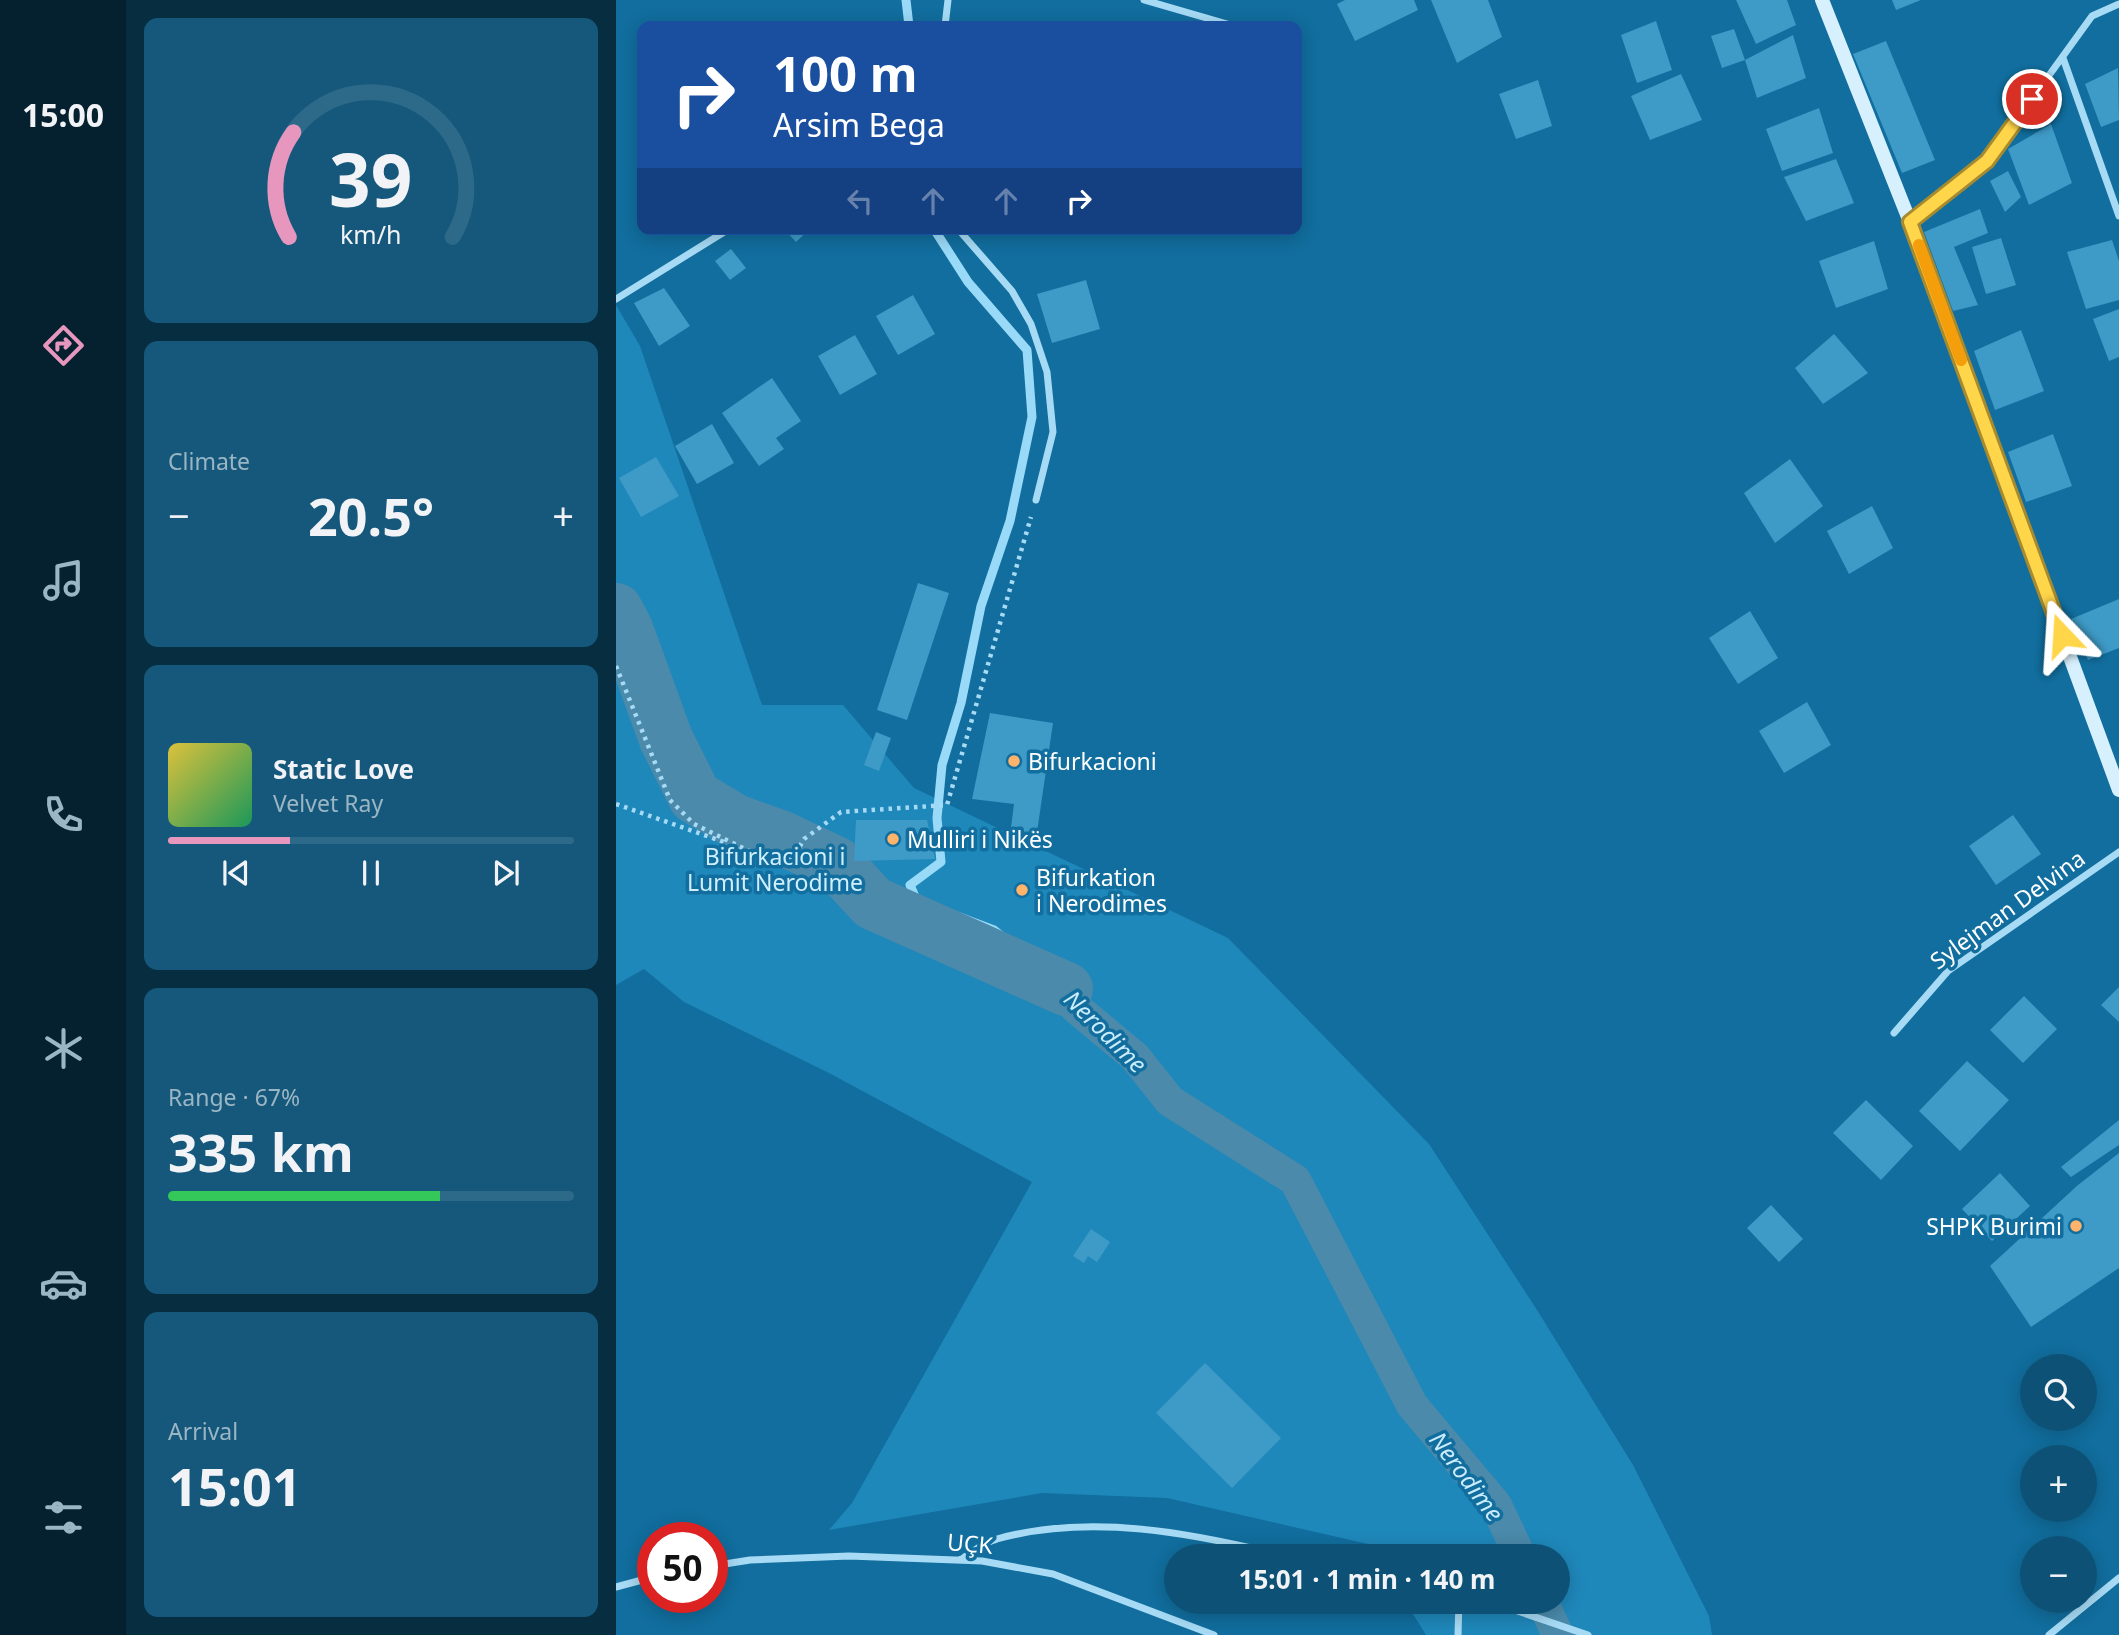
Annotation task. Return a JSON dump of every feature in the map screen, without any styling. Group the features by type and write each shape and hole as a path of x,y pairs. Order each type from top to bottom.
{"main road":[{"path":"1822,0 1910,222 2119,790"}],"street":[{"path":"946,21 948,0"},
{"path":"1144,0 1217,21"},
{"path":"1910,222 1987,161 2092,16 2119,4"},
{"path":"2063,58 2119,216"},
{"path":"616,299 719,235"},
{"path":"963,235 1012,291 1031,324 1047,372 1054,432 1036,500"},
{"name":"Sylejman Delvina","path":"1894,1033 1948,971 2119,852"},
{"path":"959,1560 995,1539 1075,1525 1134,1529 1218,1544"},
{"name":"UÇK","path":"728,1563 750,1560 849,1556 959,1560 1053,1574 1214,1635"},
{"path":"2049,1635 2119,1578"},
{"path":"616,1587 637,1581"},
{"path":"1458,1635 1459,1614"},
{"path":"1530,1614 1586,1634"}],"path":[{"path":"616,804 781,860 795,855 804,839 841,811 947,805 1036,500"},
{"path":"616,666 670,800 694,824 745,849"}],"green space":[{"name":"Bifurkacioni i Lumit Nerodime","path":"616,305 640,346 762,705 843,705 914,788 1228,938 1429,1144 1537,1310 1633,1465 1709,1616 1712,1635 1426,1635 1413,1614 1570,1614 1570,1544 1368,1544 1167,1498 1042,1493 829,1530 852,1503 1032,1182 829,1073 684,1002 644,969 616,985"}],"building":[{"path":"1345,0 1414,0 1418,10 1355,41 1337,4"},
{"path":"1431,0 1488,0 1502,37 1457,63"},
{"path":"1736,0 1787,0 1796,25 1756,44"},
{"path":"1892,0 1921,0 1896,10"},
{"path":"1656,21 1672,70 1637,83 1621,35"},
{"path":"1734,29 1745,60 1722,68 1711,36"},
{"path":"1793,35 1806,78 1757,98 1745,60"},
{"path":"1886,41 1935,160 1902,173 1853,54"},
{"path":"2118,68 2119,120 2101,127 2085,84"},
{"path":"1681,74 1702,120 1650,140 1631,96"},
{"path":"1538,80 1552,126 1516,139 1499,94"},
{"path":"1819,108 1833,153 1782,171 1766,129"},
{"path":"2051,124 2072,183 2029,205 2008,149"},
{"path":"1836,159 1854,203 1806,221 1784,177"},
{"path":"2008,171 2021,197 2005,212 1990,181"},
{"path":"1980,209 1988,233 1954,247 1978,305 1953,311 1924,232"},
{"path":"790,235 804,235 796,242"},
{"path":"2001,238 2016,285 1986,294 1972,247"},
{"path":"2112,240 2119,261 2119,300 2086,309 2067,252"},
{"path":"1874,241 1888,289 1836,308 1819,261"},
{"path":"731,249 746,268 730,280 715,261"},
{"path":"1086,280 1100,329 1052,343 1037,294"},
{"path":"664,288 690,326 659,346 634,303"},
{"path":"913,295 935,334 898,355 876,316"},
{"path":"2119,309 2119,357 2109,361 2093,319"},
{"path":"2021,330 2044,391 1995,410 1974,351"},
{"path":"1834,334 1868,373 1823,404 1795,368"},
{"path":"855,335 877,374 840,395 818,356"},
{"path":"772,378 801,421 776,438 784,449 759,466 722,413"},
{"path":"712,424 734,463 697,484 675,446"},
{"path":"2053,434 2072,486 2026,502 2008,452"},
{"path":"656,457 679,496 641,517 619,478"},
{"path":"1790,459 1823,506 1775,543 1744,493"},
{"path":"1872,506 1893,548 1849,574 1827,531"},
{"path":"918,583 949,593 907,720 877,710"},
{"path":"2119,599 2119,648 2088,660 2071,619"},
{"path":"1750,611 1778,658 1738,684 1709,638"},
{"path":"1807,702 1831,745 1784,773 1759,731"},
{"name":"Bifurkacioni","path":"990,713 1053,723 1036,839 1010,835 1014,804 972,799"},
{"path":"876,732 891,738 879,771 864,765"},
{"path":"2013,815 2041,854 1996,885 1969,846"},
{"name":"Mulliri i Nikës","path":"856,820 927,820 935,859 854,861"},
{"path":"2119,987 2119,1022 2101,1005"},
{"path":"2024,996 2057,1029 2023,1063 1990,1030"},
{"path":"1967,1061 2009,1100 1960,1151 1919,1111"},
{"path":"1866,1100 1913,1146 1881,1180 1833,1133"},
{"path":"2119,1120 2119,1145 2071,1177 2061,1167"},
{"name":"SHPK Burimi","path":"2119,1153 2119,1268 2031,1327 1990,1266 2078,1185"},
{"path":"2000,1173 2030,1206 1992,1241 1962,1209"},
{"path":"1771,1205 1803,1239 1779,1262 1747,1228"},
{"path":"1091,1229 1110,1242 1097,1262 1088,1256 1084,1263 1073,1256"},
{"path":"1205,1363 1281,1438 1232,1488 1156,1413"}],"waterway":[{"path":"906,0 908,21"},
{"path":"938,235 968,282 1027,350 1032,417 1010,521 981,606 961,703 942,765 937,818 941,862 910,885 917,901 994,930 1066,989"},
{"name":"Nerodime","path":"616,610 626,629 666,739 695,797 735,821 780,837 837,864 873,903 1066,989"},
{"name":"Nerodime","path":"1066,989 1076,1008 1135,1057 1170,1101 1295,1180 1412,1405 1496,1505 1514,1544"},
{"name":"Nerodime","path":"1548,1614 1558,1635"}],"slow traffic":[{"path":"1919,245 1961,360"}],"place":[{"name":"Bifurkacioni","path":"1014,761"},
{"name":"Mulliri i Nikës","path":"893,839"},
{"name":"Bifurkation i Nerodimes","path":"1022,890"},
{"name":"SHPK Burimi","path":"2076,1226"}],"route":[{"path":"2032,99 1987,161 1910,222 2062,635"}]}
